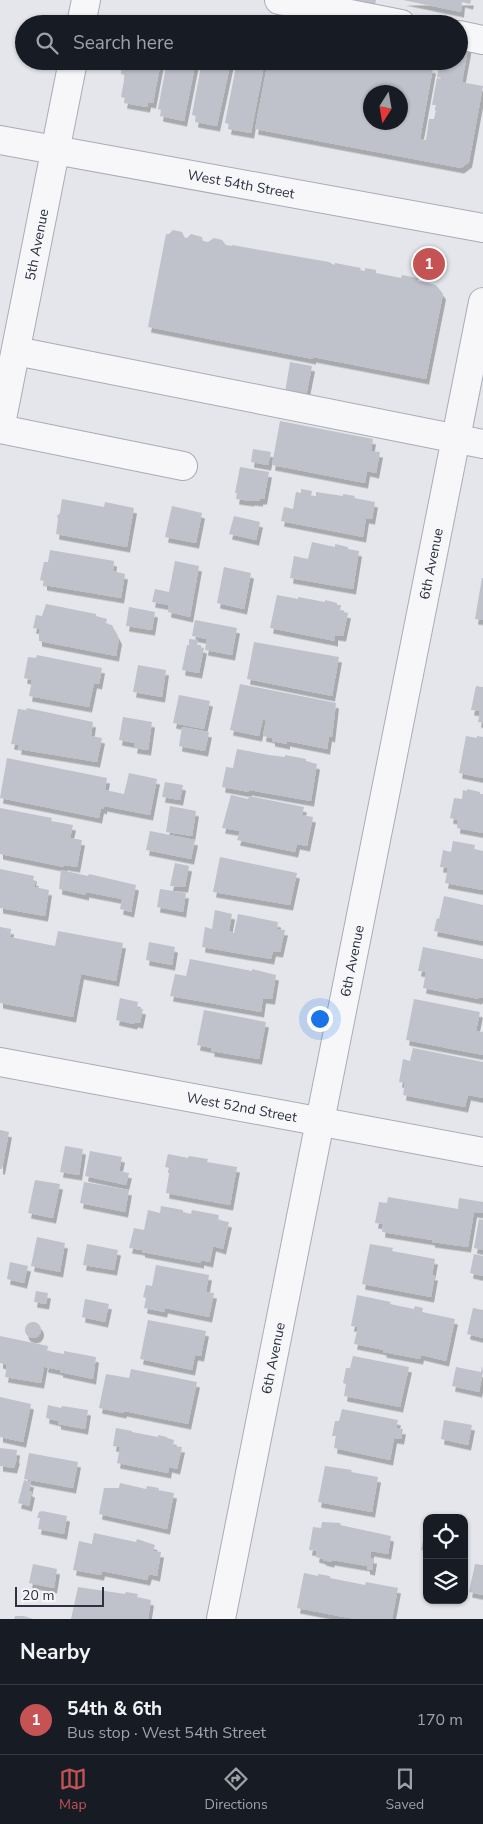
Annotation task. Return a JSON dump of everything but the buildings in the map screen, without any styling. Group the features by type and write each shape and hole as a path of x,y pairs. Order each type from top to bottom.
{"street":[{"path":"83,15 86,0"},
{"path":"279,0 355,15"},
{"path":"468,37 483,40"},
{"name":"5th Avenue","path":"0,429 4,392 16,351 71,70"},
{"name":"West 54th Street","path":"0,140 483,228"},
{"name":"6th Avenue","path":"221,1619 483,302"},
{"path":"16,351 483,444"},
{"path":"0,429 183,466"},
{"name":"West 52nd Street","path":"0,1062 483,1152"}],"place":[{"name":"54th & 6th","path":"429,264"}]}
